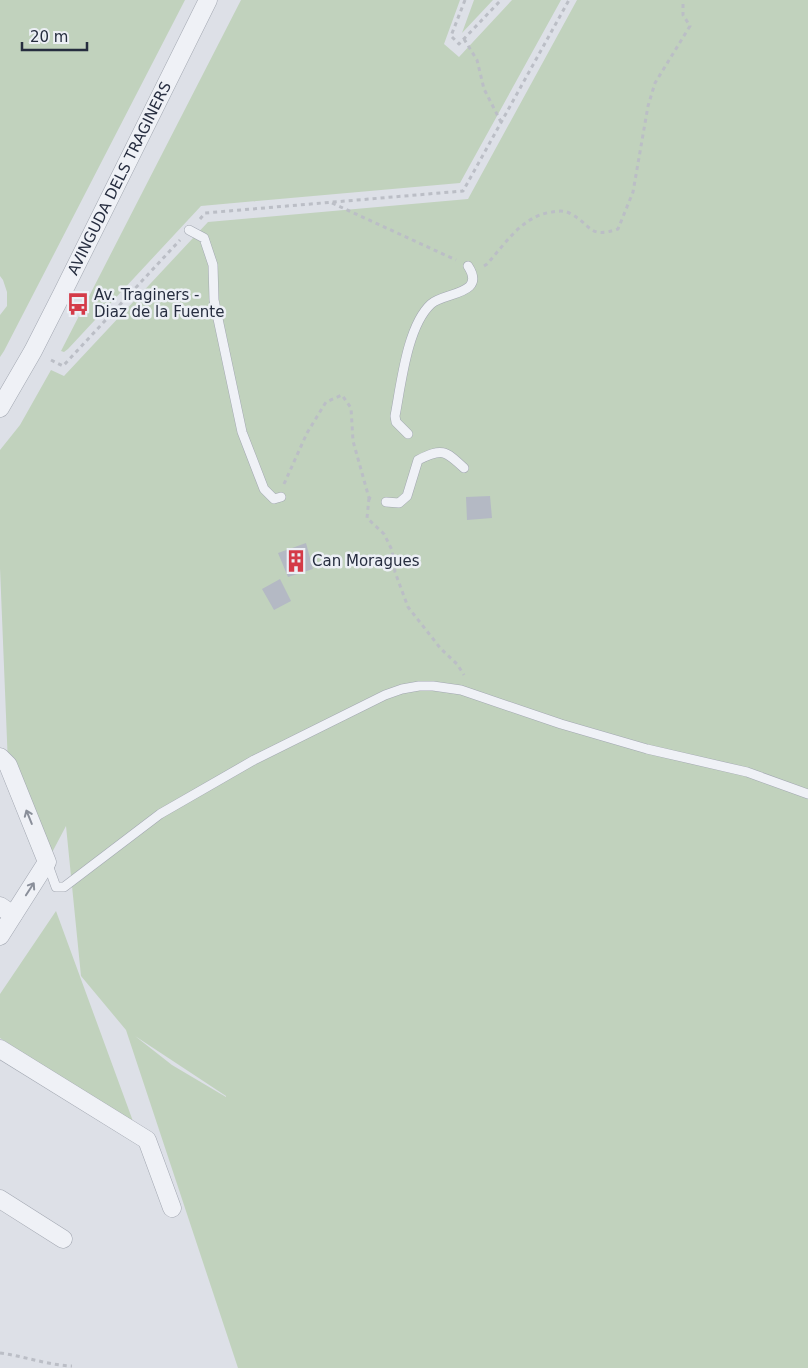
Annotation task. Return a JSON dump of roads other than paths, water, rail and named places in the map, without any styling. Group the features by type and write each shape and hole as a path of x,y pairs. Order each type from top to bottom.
{"street":[{"name":"AVINGUDA DELS TRAGINERS","path":"1,403 33,351 208,0"},
{"path":"0,936 7,911 47,862 4,761"},
{"path":"0,1049 147,1140 172,1208"},
{"path":"0,1199 63,1239"}],"lane":[{"path":"190,230 204,238 213,265 214,300 242,432 264,490 274,499 281,497"},
{"path":"408,434 399,427 395,416 411,339 431,304 437,300 463,292 469,287 473,279 470,269"},
{"path":"386,502 399,503 407,496 418,460 434,452 449,454 464,468"},
{"path":"47,862 56,887 64,886 160,814 254,760 385,695 419,686 454,688 560,724 646,749 747,772 808,794"}],"place":[{"name":"Av. Traginers - Diaz de la Fuente","path":"78,304"},
{"name":"Can Moragues","path":"296,561"}]}
